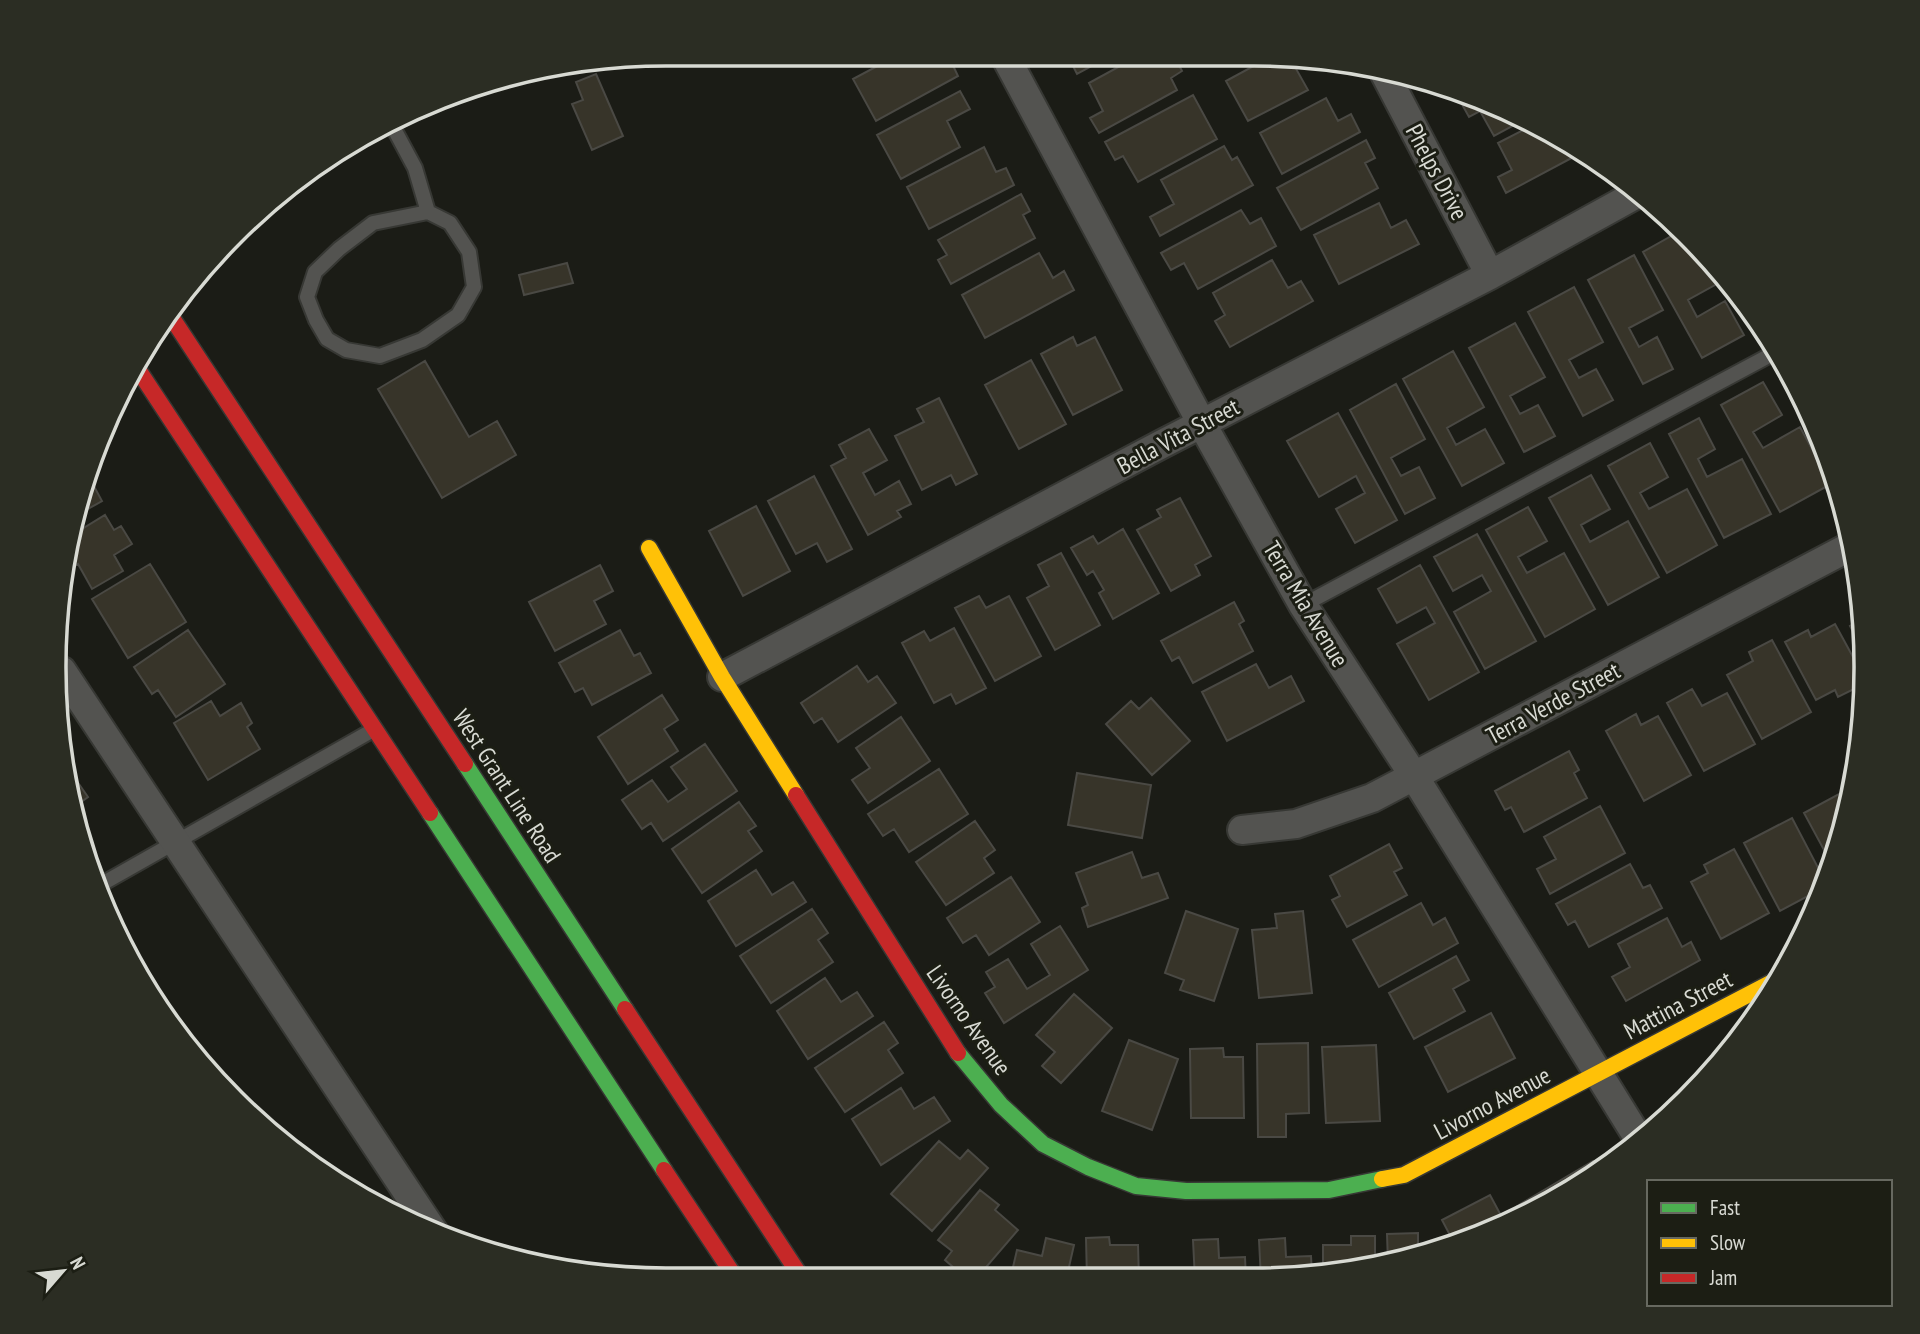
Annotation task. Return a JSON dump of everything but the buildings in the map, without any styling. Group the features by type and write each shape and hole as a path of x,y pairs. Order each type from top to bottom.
{"main road":[{"name":"West Grant Line Road","path":"175,323 795,1268"},
{"path":"142,376 729,1268"},
{"name":"Livorno Avenue","path":"649,548 722,677 964,1062 1001,1105 1043,1144 1088,1167 1136,1186 1186,1191 1329,1190 1404,1175 1599,1072"},
{"name":"Mattina Street","path":"1599,1072 1760,988"}],"street":[{"name":"Terra Mia Avenue","path":"1010,66 1202,424 1303,605 1414,776 1634,1131"},
{"name":"Phelps Drive","path":"1390,83 1490,275"},
{"name":"Bella Vita Street","path":"722,677 1490,275 1628,199"},
{"name":"Terra Verde Street","path":"1242,830 1296,824 1372,798 1842,551"},
{"path":"67,678 423,1216"}],"lane":[{"path":"395,131 415,168 428,212 450,223 469,252 474,287 458,315 422,340 380,356 346,349 327,339 307,297 315,272 373,223 428,212"},
{"path":"1303,605 1767,357"},
{"path":"106,882 374,730"}],"traffic: fast":[{"path":"465,764 625,1009"},
{"path":"430,813 664,1170"},
{"path":"958,1053 1001,1105 1043,1144 1088,1167 1136,1186 1186,1191 1329,1190 1382,1179"}],"traffic: slow":[{"path":"649,548 722,677 796,795"},
{"path":"1382,1179 1404,1175 1760,989"}],"traffic: jam":[{"path":"175,323 465,764"},
{"path":"142,376 430,813"},
{"path":"796,795 958,1053"},
{"path":"625,1009 795,1268"},
{"path":"664,1170 729,1268"}]}
